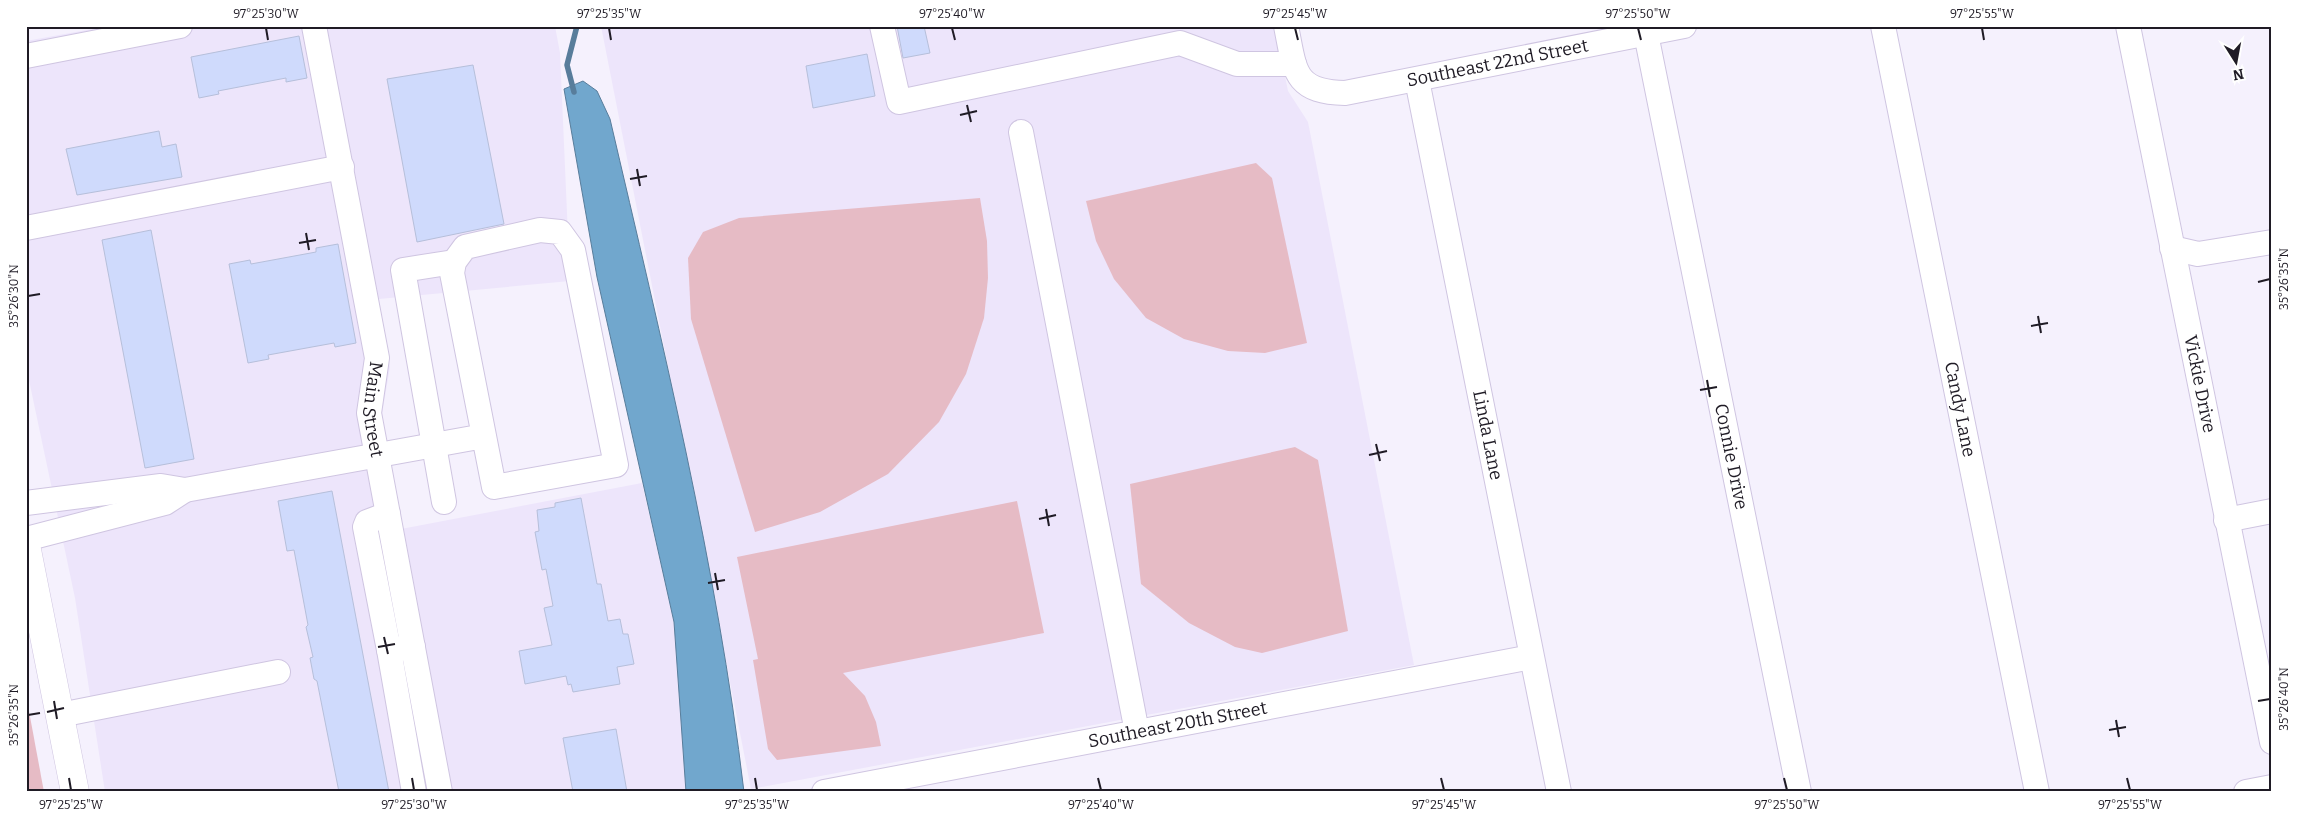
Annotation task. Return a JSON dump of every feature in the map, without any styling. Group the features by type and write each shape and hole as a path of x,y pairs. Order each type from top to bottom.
{"main road":[{"path":"26,546 76,792"}],"street":[{"path":"26,56 180,26"},
{"name":"Main Street","path":"314,26 377,358 369,413 440,792"},
{"path":"882,26 899,102 1180,44 1236,64 1294,64 1286,26"},
{"name":"Southeast 22nd Street","path":"1294,64 1300,78 1309,87 1328,92 1345,93 1684,26"},
{"name":"Candy Lane","path":"1883,26 2037,792"},
{"name":"Vickie Drive","path":"2128,26 2272,742"},
{"name":"Connie Drive","path":"1646,34 1800,792"},
{"name":"Linda Lane","path":"1417,80 1559,792"},
{"path":"1022,132 1137,732"},
{"path":"26,228 342,168"},
{"path":"540,230 560,232 573,250 616,465 494,487 484,436 452,272 454,262 465,247 540,230"},
{"path":"2172,248 2198,254 2272,242"},
{"path":"444,502 403,270 454,262"},
{"path":"26,503 161,486 186,490 484,436"},
{"path":"26,539 165,503 186,490"},
{"path":"2226,520 2272,511"},
{"path":"388,514 367,522 365,527 414,792"},
{"path":"389,650 413,647"},
{"name":"Southeast 20th Street","path":"824,792 875,787 1137,732 1531,657"},
{"path":"60,715 278,672"},
{"path":"2246,792 2272,786"}],"shaded area":[{"path":"109,26 555,26 560,53 570,281 379,299 390,367 381,420 401,529 642,483 674,622 686,792 105,792 75,598 26,366 26,41"},
{"path":"601,26 1275,26 1288,91 1308,122 1414,665 751,789"},
{"path":"1256,163 1272,178 1307,343 1265,353 1228,351 1184,339 1146,318 1114,279 1096,241 1086,201"},
{"path":"980,198 987,241 988,278 984,318 966,374 939,422 888,474 820,512 755,532 691,319 688,258 703,232 739,218"},
{"path":"1295,447 1318,460 1348,631 1262,653 1235,647 1189,623 1141,584 1130,484"},
{"path":"1017,501 1044,633 843,673 865,696 876,722 881,746 777,760 768,749 753,660 758,659 737,557"},
{"path":"26,695 44,792 26,792"}],"water":[{"path":"583,81 597,91 610,119 668,370 719,622 744,792 686,792 674,622 597,277 564,89"}],"building":[{"path":"897,26 924,26 930,53 903,58"},
{"path":"299,36 307,78 286,82 286,78 218,91 219,94 199,98 191,57"},
{"path":"867,54 875,96 813,108 806,66"},
{"path":"473,65 504,224 417,242 387,79"},
{"path":"159,131 162,147 176,144 182,177 77,195 66,149"},
{"path":"151,230 194,459 145,468 102,240"},
{"path":"338,244 356,343 335,347 334,343 268,355 269,359 248,363 229,264 250,260 251,264 316,252 316,248"},
{"path":"332,491 389,792 339,792 317,681 314,679 310,658 313,657 306,627 308,625 294,550 287,551 278,501"},
{"path":"581,498 597,584 601,584 608,621 620,619 623,634 628,634 634,664 617,667 620,684 573,692 571,684 568,685 566,676 525,684 519,651 552,645 544,608 553,606 546,569 542,570 535,532 539,531 537,510 555,507 555,503"},
{"path":"616,729 627,792 573,792 563,738"}],"waterway":[{"path":"574,92 567,65 577,26"}]}
